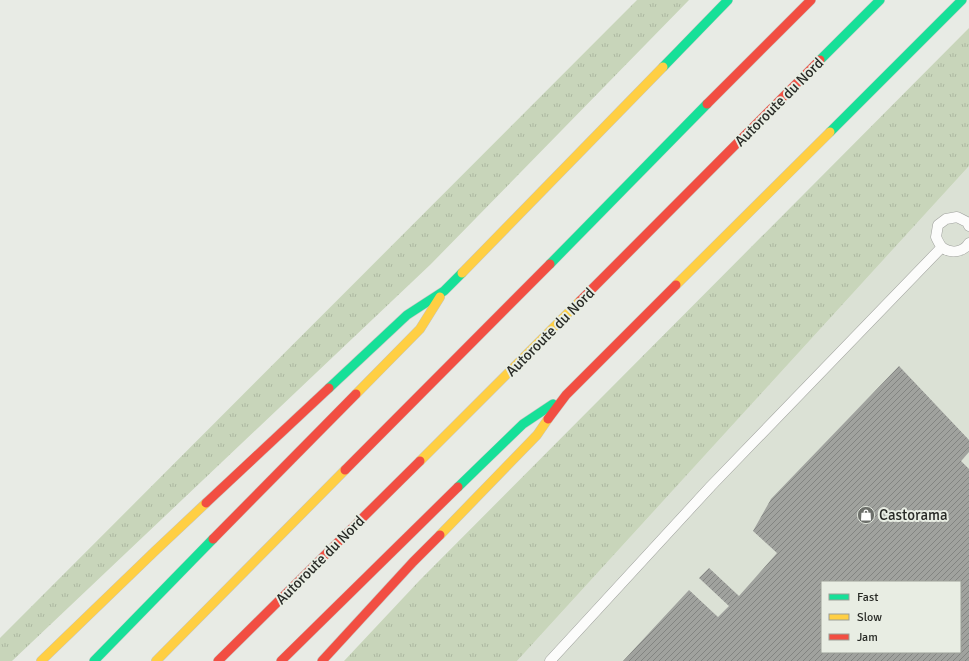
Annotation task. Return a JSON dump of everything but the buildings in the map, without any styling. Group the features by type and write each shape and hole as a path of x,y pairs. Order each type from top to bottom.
{"highway":[{"path":"41,661 155,551 407,315 444,290 728,0"},
{"path":"156,661 811,0"},
{"name":"Autoroute du Nord","path":"218,661 486,396 880,0"},
{"path":"322,661 413,562 537,435 566,395 962,0"},
{"path":"94,661 420,329 444,290"},
{"path":"281,661 523,424 566,395"}],"lane":[{"path":"968,222 957,217 946,219 938,225 936,237 942,247 949,252 960,251 968,247"},
{"path":"550,661 711,486 942,247"}],"shaded area":[{"path":"969,166 969,661 517,661"}],"green space":[{"path":"637,0 689,0 431,264 12,661 0,661 0,638"},
{"path":"969,28 969,166 517,661 344,661 419,581"}],"traffic: fast":[{"path":"663,67 728,0"},
{"path":"820,60 880,0"},
{"path":"830,132 962,0"},
{"path":"550,264 707,104"},
{"path":"329,388 407,315 444,291 462,273"},
{"path":"458,487 523,424 553,404"},
{"path":"94,661 213,539"}],"traffic: slow":[{"path":"462,273 663,67"},
{"path":"676,285 830,132"},
{"path":"356,394 420,329 440,297"},
{"path":"420,461 580,301"},
{"path":"440,535 537,435 548,419"},
{"path":"156,661 345,470"},
{"path":"41,661 206,503"}],"traffic: jam":[{"path":"707,104 811,0"},
{"path":"580,301 820,60"},
{"path":"345,470 550,264"},
{"path":"548,419 566,395 676,285"},
{"path":"206,503 329,388"},
{"path":"213,539 356,394"},
{"path":"218,661 420,461"},
{"path":"281,661 458,487"},
{"path":"322,661 413,562 440,535"}],"place":[{"name":"Castorama","path":"866,515"}]}
